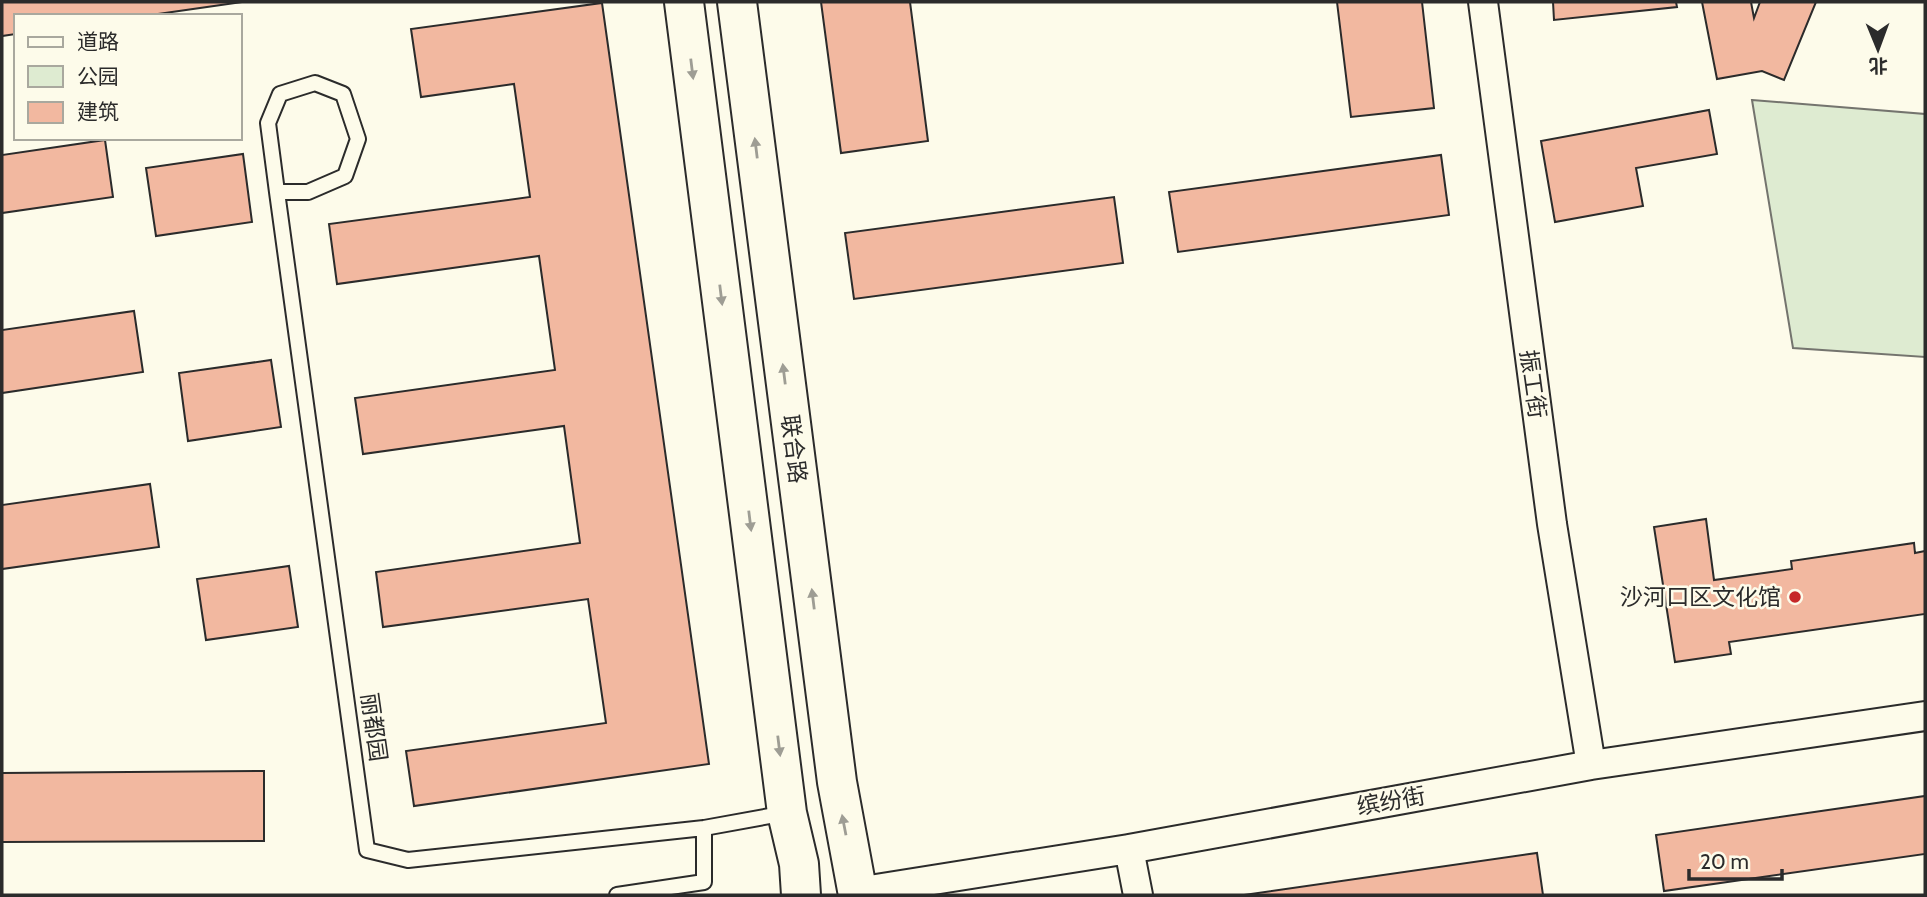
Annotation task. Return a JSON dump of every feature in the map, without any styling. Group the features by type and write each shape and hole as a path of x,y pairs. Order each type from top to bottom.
{"main road":[{"path":"684,2 787,813 799,864 801,895"},
{"name":"联合路","path":"737,2 837,782 857,893"}],"street":[{"name":"振工街","path":"1483,2 1552,524 1591,765"},
{"name":"缤纷街","path":"857,893 1129,849 1591,765 1925,716"},
{"path":"787,813 793,895"},
{"path":"1129,849 1138,895"}],"lane":[{"name":"丽都园","path":"277,192 307,192 345,176 358,139 343,94 315,83 280,94 268,123 277,192 368,849 408,860 704,828 787,813"},
{"path":"617,895 704,882 704,828"}],"green space":[{"path":"1752,100 1925,114 1925,357 1793,348"}],"building":[{"path":"2,2 242,2 158,14 14,14 14,34 2,36"},
{"path":"821,2 910,2 928,141 841,153"},
{"path":"1337,2 1422,2 1434,108 1351,117"},
{"path":"1553,2 1676,2 1677,7 1554,20"},
{"path":"1702,2 1751,2 1754,18 1760,2 1816,2 1784,80 1762,71 1717,79"},
{"path":"602,3 709,764 414,806 406,751 606,723 588,599 383,627 376,572 580,543 564,426 363,454 355,398 555,370 539,256 337,284 329,224 530,197 514,84 421,97 411,29"},
{"path":"1709,110 1717,154 1636,168 1643,206 1555,222 1541,141"},
{"path":"105,140 113,197 2,213 2,155"},
{"path":"243,154 252,222 156,236 146,168"},
{"path":"1441,155 1449,215 1178,252 1169,192"},
{"path":"1114,197 1123,263 854,299 845,233"},
{"path":"134,311 143,372 2,393 2,330"},
{"path":"271,360 281,427 188,441 179,373"},
{"path":"150,484 159,547 2,569 2,505"},
{"name":"沙河口区文化馆","path":"1706,519 1714,580 1792,569 1791,561 1914,543 1915,553 1925,551 1925,614 1729,642 1731,654 1675,662 1654,527"},
{"path":"289,566 298,627 206,640 197,579"},
{"path":"264,771 264,841 2,842 2,773"},
{"path":"1925,796 1925,854 1664,891 1656,835"},
{"path":"1537,853 1543,895 1244,895"}],"place":[{"name":"沙河口区文化馆","path":"1795,597"}]}
